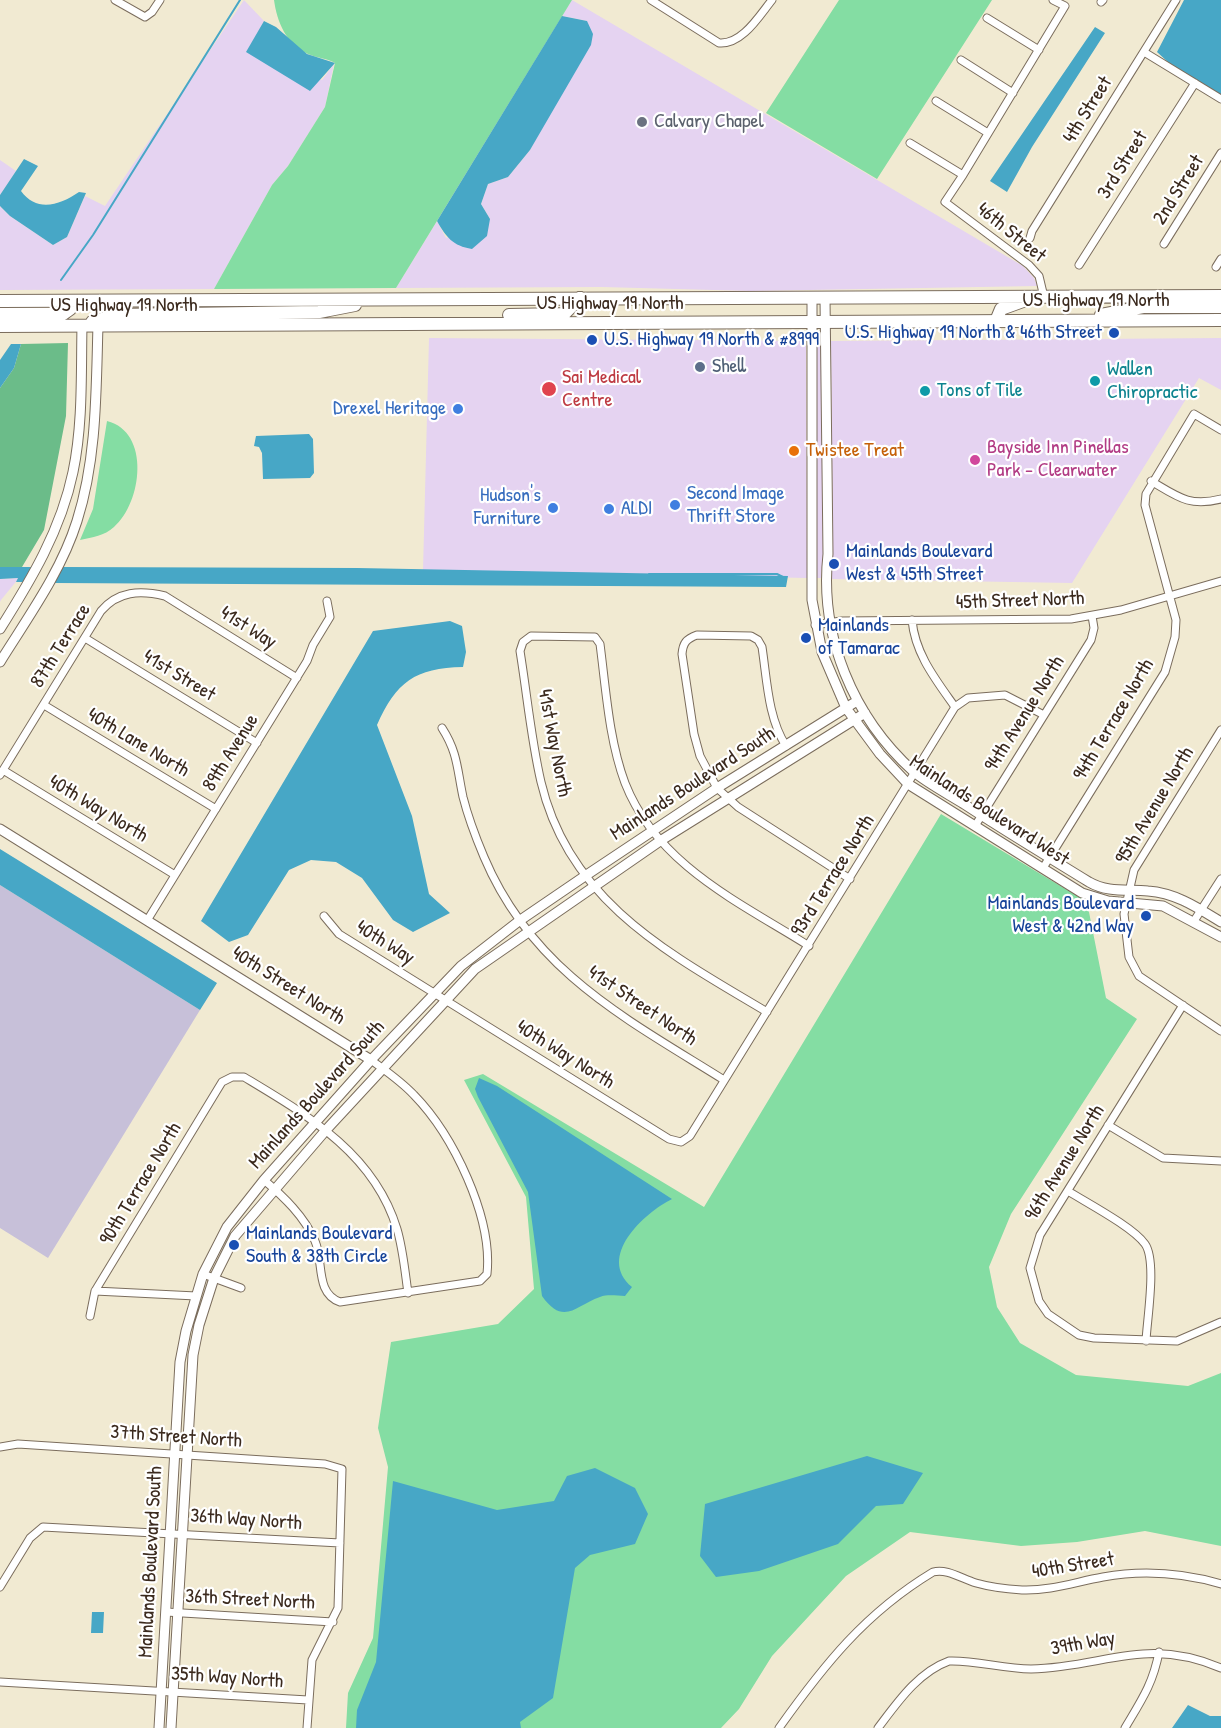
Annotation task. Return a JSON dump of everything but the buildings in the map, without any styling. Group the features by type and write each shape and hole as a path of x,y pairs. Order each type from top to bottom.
{"highway":[{"name":"US Highway 19 North","path":"0,301 1221,296"},
{"path":"996,321 1001,309 1040,297"},
{"path":"404,324 429,316 564,314 580,298"},
{"path":"82,326 115,315 319,312 382,300"},
{"path":"0,314 63,314 70,309 74,301"},
{"path":"1067,321 1143,307 1221,307"},
{"name":"US Highway 19 North","path":"0,326 1221,320"}],"street":[{"path":"115,0 145,16 152,12 160,0"},
{"path":"651,0 719,43 728,44 743,34 772,0"},
{"path":"910,143 963,175 1065,6 1053,0"},
{"name":"4th Street","path":"1030,238 1038,221 1176,0"},
{"path":"987,18 1039,50"},
{"path":"1144,52 1221,99"},
{"path":"961,60 1013,93"},
{"name":"3rd Street","path":"1079,265 1195,83"},
{"path":"936,101 988,133"},
{"name":"2nd Street","path":"1164,244 1221,153"},
{"name":"46th Street","path":"963,175 945,202 1029,265 1039,276 1040,297"},
{"path":"1216,267 1221,259"},
{"name":"Mainlands Boulevard West","path":"825,298 828,554 825,596 837,654 857,701 915,773 1098,888 1172,895 1221,922"},
{"name":"Mainlands Boulevard West","path":"812,299 810,323 812,590 815,625 822,652 846,708 880,754 908,784 1043,868 1095,898 1163,906 1221,937"},
{"path":"0,662 54,574 77,523 91,461 98,325"},
{"path":"0,629 35,573 52,536 74,471 80,405 82,326"},
{"name":"94th Terrace North","path":"1043,868 1165,672 1175,637 1176,620 1145,504 1151,481 1194,414 1221,430"},
{"path":"1151,481 1186,501 1200,504 1221,499"},
{"path":"52,536 69,543"},
{"name":"45th Street North","path":"815,625 912,620 1092,616 1221,581"},
{"name":"87th Terrace","path":"2,773 111,599 124,594 153,593 165,596 182,607"},
{"name":"89th Avenue","path":"148,919 297,678 330,616 327,601"},
{"name":"41st Way","path":"182,607 297,678"},
{"name":"94th Avenue North","path":"975,826 1091,640 1094,628 1092,616"},
{"path":"912,620 914,641 931,673 955,708 968,698 1005,694 1044,715"},
{"path":"786,746 778,733 773,717 762,647 758,640 751,636 697,635 689,638 683,645 682,654 694,734 700,756 717,788 726,798 850,879"},
{"name":"41st Way North","path":"651,832 625,783 617,756 600,644 595,637 587,636 531,636 523,642 520,651 541,782 559,832 585,876 620,915 644,935 767,1012"},
{"name":"41st Street","path":"85,638 257,742"},
{"name":"Mainlands Boulevard South","path":"159,1728 180,1362 203,1274 227,1227 264,1180 371,1060 461,966 519,921 585,876 717,788 857,701"},
{"name":"40th Lane North","path":"44,705 216,809"},
{"name":"93rd Terrace North","path":"681,1142 690,1136 955,708"},
{"name":"Mainlands Boulevard South","path":"171,1728 193,1355 199,1325 214,1278 235,1236 326,1130 475,969 660,841 865,713"},
{"name":"41st Street North","path":"442,728 454,746 464,799 480,847 491,872 527,931 568,976 593,997 724,1080"},
{"name":"95th Avenue North","path":"1221,730 1134,870 1127,890 1124,914 1133,968 1138,976 1221,1031"},
{"name":"40th Way North","path":"2,773 175,875"},
{"name":"40th Street North","path":"0,830 148,919 371,1060 414,1095 457,1157 474,1196 483,1228 487,1274 480,1281 408,1293"},
{"path":"651,832 687,869 809,946"},
{"path":"1194,921 1221,879"},
{"name":"40th Way","path":"324,916 339,934 434,993"},
{"name":"40th Way North","path":"434,993 669,1139 681,1142"},
{"name":"96th Avenue North","path":"1146,1341 1079,1335 1048,1314 1039,1301 1030,1268 1040,1235 1183,1005"},
{"name":"90th Terrace North","path":"90,1316 95,1291 222,1082 232,1077 244,1077 316,1122"},
{"path":"264,1180 303,1219 315,1240 325,1291 332,1299 340,1302 408,1293 397,1230 386,1200 366,1169 316,1122"},
{"path":"1108,1125 1164,1158 1221,1161"},
{"path":"1068,1191 1135,1234 1146,1245 1150,1260 1146,1341 1177,1341 1221,1322"},
{"path":"203,1274 241,1288"},
{"path":"95,1291 196,1296"},
{"name":"37th Street North","path":"0,1447 18,1444 187,1453 332,1465 342,1469 343,1476 340,1543"},
{"name":"36th Way North","path":"0,1587 30,1538 43,1527 171,1532 340,1543"},
{"path":"307,1728 312,1660 338,1608 340,1543"},
{"name":"40th Street","path":"778,1728 832,1656 853,1633 889,1602 933,1572 940,1570 978,1584 1021,1590 1045,1590 1104,1577 1137,1574 1174,1574 1221,1584"},
{"name":"36th Street North","path":"166,1612 333,1622"},
{"name":"39th Way","path":"878,1728 899,1700 921,1679 938,1665 949,1661 1032,1669 1137,1652 1159,1652 1182,1655 1221,1668"},
{"path":"1125,1728 1149,1689 1155,1675 1159,1652"},
{"name":"35th Way North","path":"0,1682 308,1700"}],"shaded area":[{"path":"244,0 264,21 247,52 322,80 334,64 325,107 288,166 272,185 214,289 0,290 0,206 10,216 53,245 67,237 85,196 105,206"},
{"path":"572,0 1023,266 1034,278 1037,286 751,291 602,287 396,288 437,221 446,238 490,219 481,204 488,184 508,177 530,150 547,117 587,21 562,16"},
{"path":"0,160 16,171 0,195"},
{"path":"429,338 806,341 807,578 423,570"},
{"path":"1221,338 1221,390 1199,378 1072,583 830,579 833,555 831,341"},
{"path":"815,341 821,341 823,554 821,578 816,578"},
{"path":"19,578 1,600 0,602 0,579"},
{"path":"0,885 200,1010 48,1258 0,1228"}],"green space":[{"path":"274,0 572,0 396,288 214,289 272,185 288,166 325,107 335,63 300,50 288,38 277,16"},
{"path":"839,0 992,0 877,179 766,113"},
{"path":"68,343 66,416 44,530 22,567 0,567 0,388 14,368 21,344"},
{"path":"107,421 121,428 131,439 138,469 136,486 124,516 114,527 102,534 80,540 93,509"},
{"path":"941,814 1087,902 1106,998 1137,1019 1011,1214 989,1267 997,1307 1020,1343 1076,1375 1188,1386 1221,1373 1221,1546 1145,1531 1077,1542 1021,1546 910,1532 846,1576 772,1656 739,1709 721,1728 346,1728 348,1693 373,1638 388,1467 378,1428 391,1342 498,1324 534,1289 526,1197 464,1080 483,1074 704,1207"}],"water":[{"path":"1184,0 1221,0 1221,98 1182,75 1157,52"},
{"path":"562,16 587,21 593,34 591,45 530,150 508,177 488,184 481,204 490,219 487,236 472,249 460,246 447,236 437,221"},
{"path":"264,21 276,27 307,54 335,63 310,91 246,52"},
{"path":"1095,27 1105,33 1032,147 1007,192 990,181"},
{"path":"24,159 38,166 21,191 34,202 49,205 79,192 86,193 67,237 53,245 10,216 0,206 0,195"},
{"path":"11,344 21,344 14,368 0,388 0,360"},
{"path":"309,434 313,439 314,473 310,478 263,479 262,453 259,447 254,446 256,436"},
{"path":"0,567 32,567 23,582 16,582 18,578 0,579"},
{"path":"63,567 357,568 788,576 786,587 54,583"},
{"path":"450,621 462,626 466,652 463,667 432,670 409,680 392,698 377,725 412,816 429,894 450,913 413,932 393,920 362,878 336,862 311,860 289,870 248,935 229,942 201,921 373,631"},
{"path":"0,849 217,983 200,1010 0,885"},
{"path":"479,1078 497,1086 672,1199 649,1214 638,1225 621,1250 619,1263 622,1275 632,1287 625,1296 603,1296 564,1312 550,1305 542,1296 528,1192 478,1097 475,1089"},
{"path":"867,1456 923,1473 903,1504 876,1506 838,1544 759,1571 716,1577 700,1556 705,1504"},
{"path":"595,1468 635,1488 648,1514 635,1544 590,1555 575,1568 553,1698 520,1722 521,1728 356,1728 357,1710 376,1662 393,1481 497,1510 554,1501 567,1476"},
{"path":"92,1612 104,1612 103,1633 91,1633"},
{"path":"1188,1705 1210,1716 1221,1716 1221,1728 1172,1728"}],"waterway":[{"path":"61,280 93,235 240,0"},
{"path":"649,574 777,574 783,577"}],"place":[{"name":"Calvary Chapel","path":"642,122"},
{"name":"U.S. Highway 19 North & 46th Street","path":"1114,333"},
{"name":"U.S. Highway 19 North & #8999","path":"592,340"},
{"name":"Shell","path":"700,367"},
{"name":"Wallen Chiropractic","path":"1095,381"},
{"name":"Sai Medical Centre","path":"549,389"},
{"name":"Tons of Tile","path":"925,391"},
{"name":"Drexel Heritage","path":"458,409"},
{"name":"Twistee Treat","path":"794,451"},
{"name":"Bayside Inn Pinellas Park - Clearwater","path":"975,460"},
{"name":"Second Image Thrift Store","path":"675,505"},
{"name":"Hudson's Furniture","path":"553,508"},
{"name":"ALDI","path":"609,509"},
{"name":"Mainlands Boulevard West & 45th Street","path":"834,564"},
{"name":"Mainlands of Tamarac","path":"806,638"},
{"name":"Mainlands Boulevard West & 42nd Way","path":"1146,916"},
{"name":"Mainlands Boulevard South & 38th Circle","path":"234,1245"}]}
